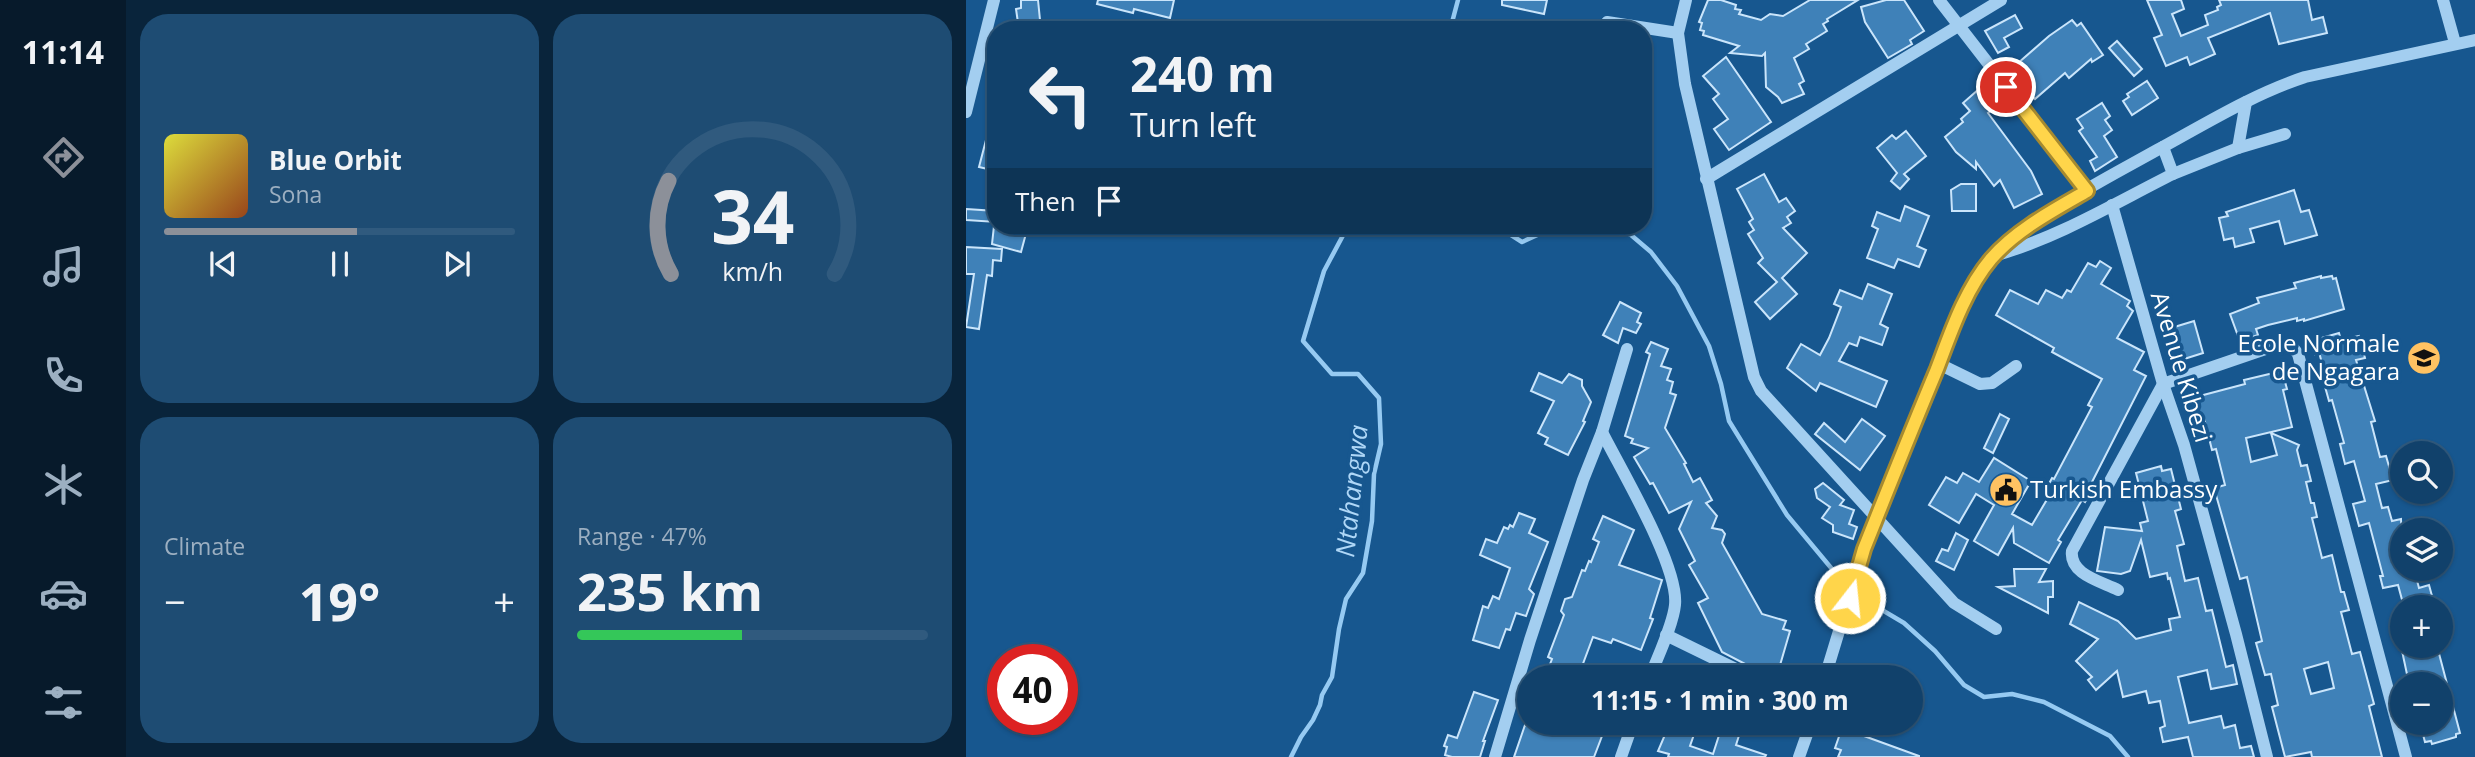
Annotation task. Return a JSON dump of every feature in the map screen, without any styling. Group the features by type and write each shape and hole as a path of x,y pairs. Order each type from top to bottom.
{"street":[{"path":"989,21 994,0"},
{"path":"1686,0 1678,33 1685,85 1754,377 1760,391 1954,603 1996,629"},
{"path":"1939,0 2087,191"},
{"path":"1706,179 2001,0"},
{"path":"2443,0 2455,43"},
{"path":"966,112 987,28"},
{"path":"1652,29 1678,33"},
{"path":"1829,665 1864,549 1938,364 1978,276 1993,256 2045,215 2163,147 2283,84 2475,40"},
{"path":"2238,148 2246,102"},
{"path":"1993,256 2029,246 2173,174 2238,148 2285,134"},
{"path":"2163,147 2173,174"},
{"name":"Avenue Kibezi","path":"2112,205 2163,384 2184,445 2267,757"},
{"path":"2118,590 2076,569 2071,559 2071,551 2163,384 2280,344 2290,344 2298,354 2406,757"},
{"path":"1495,757 1534,626 1602,432 1627,349"},
{"path":"1938,364 1980,384 1992,383 2016,366"},
{"path":"1602,432 1673,577 1675,606 1655,665"},
{"path":"1666,635 1727,665"},
{"path":"1621,757 1629,735"},
{"path":"1799,757 1807,735"}],"building":[{"path":"1021,0 1038,0 1040,21 1018,21 1016,9 1021,8"},
{"path":"1098,0 1174,0 1170,18 1097,4"},
{"path":"1502,0 1547,0 1544,14 1502,5"},
{"path":"1708,0 1721,0 1736,5 1735,9 1741,10 1739,14 1761,20 1770,14 1783,16 1810,0 1858,0 1827,19 1823,24 1827,31 1806,44 1809,49 1794,58 1804,81 1799,84 1804,94 1782,103 1766,87 1765,53 1762,56 1730,53 1739,46 1703,35 1704,31 1700,30 1702,23 1699,22"},
{"path":"1886,0 1904,0 1924,31 1910,40 1912,44 1888,58 1865,22 1861,7"},
{"path":"2147,0 2181,0 2184,9 2172,14 2181,36 2208,25 2205,15 2218,10 2217,7 2221,5 2219,0 2308,0 2312,20 2323,17 2327,33 2279,44 2270,13 2208,38 2215,54 2190,65 2187,57 2166,66 2154,38 2162,35"},
{"path":"2015,15 2022,28 2004,38 2009,47 1998,53 1985,31"},
{"path":"2072,20 2077,26 2081,23 2103,55 2092,62 2091,59 2069,78 2065,73 2035,99 2010,70"},
{"path":"2117,41 2142,69 2134,76 2109,48"},
{"path":"1726,57 1771,122 1729,150 1714,129 1728,119 1713,99 1719,94 1703,76"},
{"path":"2147,81 2158,98 2132,115 2123,101 2129,97 2127,94"},
{"path":"1979,89 1994,108 1988,113 2031,171 2042,194 2014,208 2000,180 1994,186 1976,162 1976,169 1956,152 1945,137 1963,122 1961,119 1970,111 1963,103"},
{"path":"2102,103 2110,116 2105,120 2112,130 2104,136 2117,157 2095,171 2090,161 2097,157 2079,131 2083,128 2077,119"},
{"path":"1906,131 1926,156 1904,174 1909,179 1900,189 1891,181 1897,173 1877,148 1892,135 1896,139"},
{"path":"987,136 987,169 979,167"},
{"path":"1764,174 1779,202 1786,198 1795,211 1787,217 1791,223 1783,228 1807,253 1782,278 1797,294 1770,319 1755,302 1777,282 1758,263 1763,258 1748,234 1754,230 1749,222 1753,219 1737,189"},
{"path":"1961,184 1976,184 1976,211 1952,211 1951,190"},
{"path":"2294,190 2301,212 2309,210 2317,235 2285,244 2279,221 2250,229 2254,242 2235,247 2233,238 2224,240 2219,218 2228,216 2226,212"},
{"path":"1905,206 1929,216 1917,246 1926,250 1919,267 1898,259 1894,268 1867,258 1878,229 1872,226 1877,212 1900,221"},
{"path":"966,209 987,210 987,221 966,220"},
{"path":"993,235 1026,235 1021,252 992,244"},
{"path":"966,247 1002,249 1001,261 993,260 992,276 987,275 979,329 966,327 974,274 966,274"},
{"path":"2100,261 2111,268 2101,284 2130,301 2127,306 2133,311 2117,338 2144,352 2134,370 2146,376 2091,484 2094,486 2085,502 2082,500 2058,540 2061,542 2049,563 2014,543 2013,528 1998,555 1974,541 1994,505 1976,494 1959,523 1929,505 1946,477 1957,483 1963,473 1979,482 1994,458 2031,481 2012,514 2032,525 2049,496 2044,493 2092,407 2088,405 2102,379 2052,352 2054,348 1996,315 2010,290 2038,304 2046,290 2062,298 2067,290 2071,292 2088,263 2096,267"},
{"path":"2321,276 2336,278 2344,309 2304,321 2297,321 2297,318 2268,325 2256,329 2258,335 2247,339 2245,333 2238,336 2230,314 2259,303 2257,298 2296,288 2294,283"},
{"path":"1868,284 1892,294 1880,324 1888,328 1882,345 1860,337 1857,346 1849,343 1839,361 1887,381 1876,407 1820,383 1816,391 1787,368 1801,344 1820,355 1841,307 1834,304 1840,290 1862,299"},
{"path":"1620,302 1641,313 1637,322 1641,324 1636,333 1623,328 1618,343 1603,335"},
{"path":"2194,321 2203,353 2181,360 2180,357 2176,358 2170,337 2173,336 2171,328"},
{"path":"2339,333 2341,340 2359,336 2365,358 2356,360 2375,421 2371,422 2380,457 2386,456 2390,470 2390,481 2376,484 2382,508 2388,507 2391,518 2390,581 2417,581 2419,588 2429,585 2432,595 2401,595 2398,585 2383,588 2380,576 2383,576 2369,523 2359,526 2353,504 2365,501 2354,461 2345,464 2340,444 2344,443 2322,376 2325,375 2319,352 2315,354 2311,341"},
{"path":"1651,342 1668,349 1661,366 1671,369 1667,380 1673,382 1670,393 1676,395 1665,428 1686,463 1684,464 1693,482 1700,478 1712,500 1706,503 1717,516 1712,528 1722,530 1725,534 1722,543 1762,614 1786,621 1783,629 1790,631 1780,665 1747,665 1722,652 1698,603 1708,598 1689,565 1695,561 1679,529 1691,502 1669,513 1653,483 1650,484 1634,457 1648,448 1631,443 1633,439 1625,436 1650,354 1646,352"},
{"path":"2282,371 2287,389 2283,390 2292,427 2246,438 2251,462 2277,455 2271,433 2299,445 2297,450 2301,466 2307,465 2311,481 2306,482 2317,517 2312,518 2322,558 2332,555 2341,592 2344,592 2349,610 2341,612 2352,654 2360,652 2374,704 2369,706 2382,757 2312,757 2311,752 2285,757 2272,707 2278,705 2271,674 2265,675 2256,643 2262,641 2247,577 2240,579 2214,488 2225,485 2216,449 2212,450 2204,418 2198,420 2192,398 2245,384 2244,380","holes":["2328,662 2334,688 2311,694 2304,669"]},
{"path":"1539,373 1562,383 1569,374 1582,380 1582,386 1591,402 1583,421 1585,422 1568,455 1545,444 1548,438 1538,433 1554,401 1531,391"},
{"path":"2000,414 2009,419 1993,453 1984,448"},
{"path":"1862,419 1885,436 1860,470 1815,434 1824,423 1845,442"},
{"path":"2161,466 2162,471 2171,469 2181,509 2175,511 2184,544 2177,546 2185,581 2198,578 2206,611 2212,610 2226,667 2233,665 2237,684 2211,689 2207,670 2178,677 2189,723 2221,716 2224,728 2235,725 2240,748 2251,746 2254,757 2193,757 2188,737 2163,742 2160,728 2165,726 2160,701 2149,703 2146,691 2123,697 2117,671 2096,690 2088,680 2092,677 2076,661 2098,639 2070,624 2079,602 2118,621 2136,639 2171,630 2169,619 2180,617 2170,578 2168,579 2167,573 2150,577 2141,540 2130,571 2121,574 2097,571 2105,527 2142,531 2140,523 2148,521 2136,473"},
{"path":"1823,483 1844,500 1840,505 1854,510 1849,524 1857,527 1853,539 1833,532 1833,525 1822,518 1830,507 1817,498 1815,489"},
{"path":"1519,513 1535,519 1529,533 1548,542 1529,589 1534,594 1526,616 1516,613 1499,648 1473,640 1483,606 1488,608 1493,596 1499,599 1510,568 1480,555 1486,539 1497,543 1504,527 1513,527"},
{"path":"1603,516 1634,530 1619,565 1662,580 1650,618 1653,619 1641,650 1613,639 1611,643 1593,637 1582,665 1550,665 1552,659 1548,657 1564,615 1561,611 1565,599 1572,597 1582,570 1585,571 1589,561 1591,562 1599,542 1593,539"},
{"path":"1956,533 1968,540 1954,570 1936,561 1942,549 1948,551"},
{"path":"2014,569 2046,569 2039,582 2053,581 2053,597 2048,597 2048,613 1998,587 2015,586"},
{"path":"2404,658 2440,658 2444,672 2407,672"},
{"path":"1474,692 1498,700 1480,757 1445,755 1447,747 1444,746 1448,735 1457,738"},
{"path":"2453,707 2460,733 2456,734 2456,737 2432,744 2431,741 2425,742 2423,735 2453,735"},
{"path":"1522,735 1602,735 1594,757 1514,757"},
{"path":"1665,735 1694,735 1690,746 1713,754 1719,735 1739,735 1736,745 1766,755 1668,757 1669,754 1658,751"},
{"path":"1840,735 1861,735 1919,757 1838,757 1841,750 1835,748"}],"waterway":[{"name":"Ntahangwa","path":"1452,21 1458,0"},
{"name":"Ntahangwa","path":"1291,757 1313,720 1332,677 1346,599 1363,573 1372,521 1374,474 1381,444 1379,398 1358,374 1332,374 1303,341 1324,271 1343,235"},
{"path":"1511,235 1522,242 1537,235"},
{"path":"1631,235 1651,252 1677,286 1709,346 1729,421 1787,515 1837,575 1877,607 1904,623 1935,651 1964,685 1984,697 2012,694 2044,702 2110,736 2128,757"}],"place":[{"name":"Ecole Normale de Ngagara","path":"2424,358"},
{"name":"Turkish Embassy","path":"2006,490"}],"route":[{"path":"1850,598 1864,549 1952,330 1978,276 1993,256 2009,242 2045,215 2087,191 2006,87"}]}
